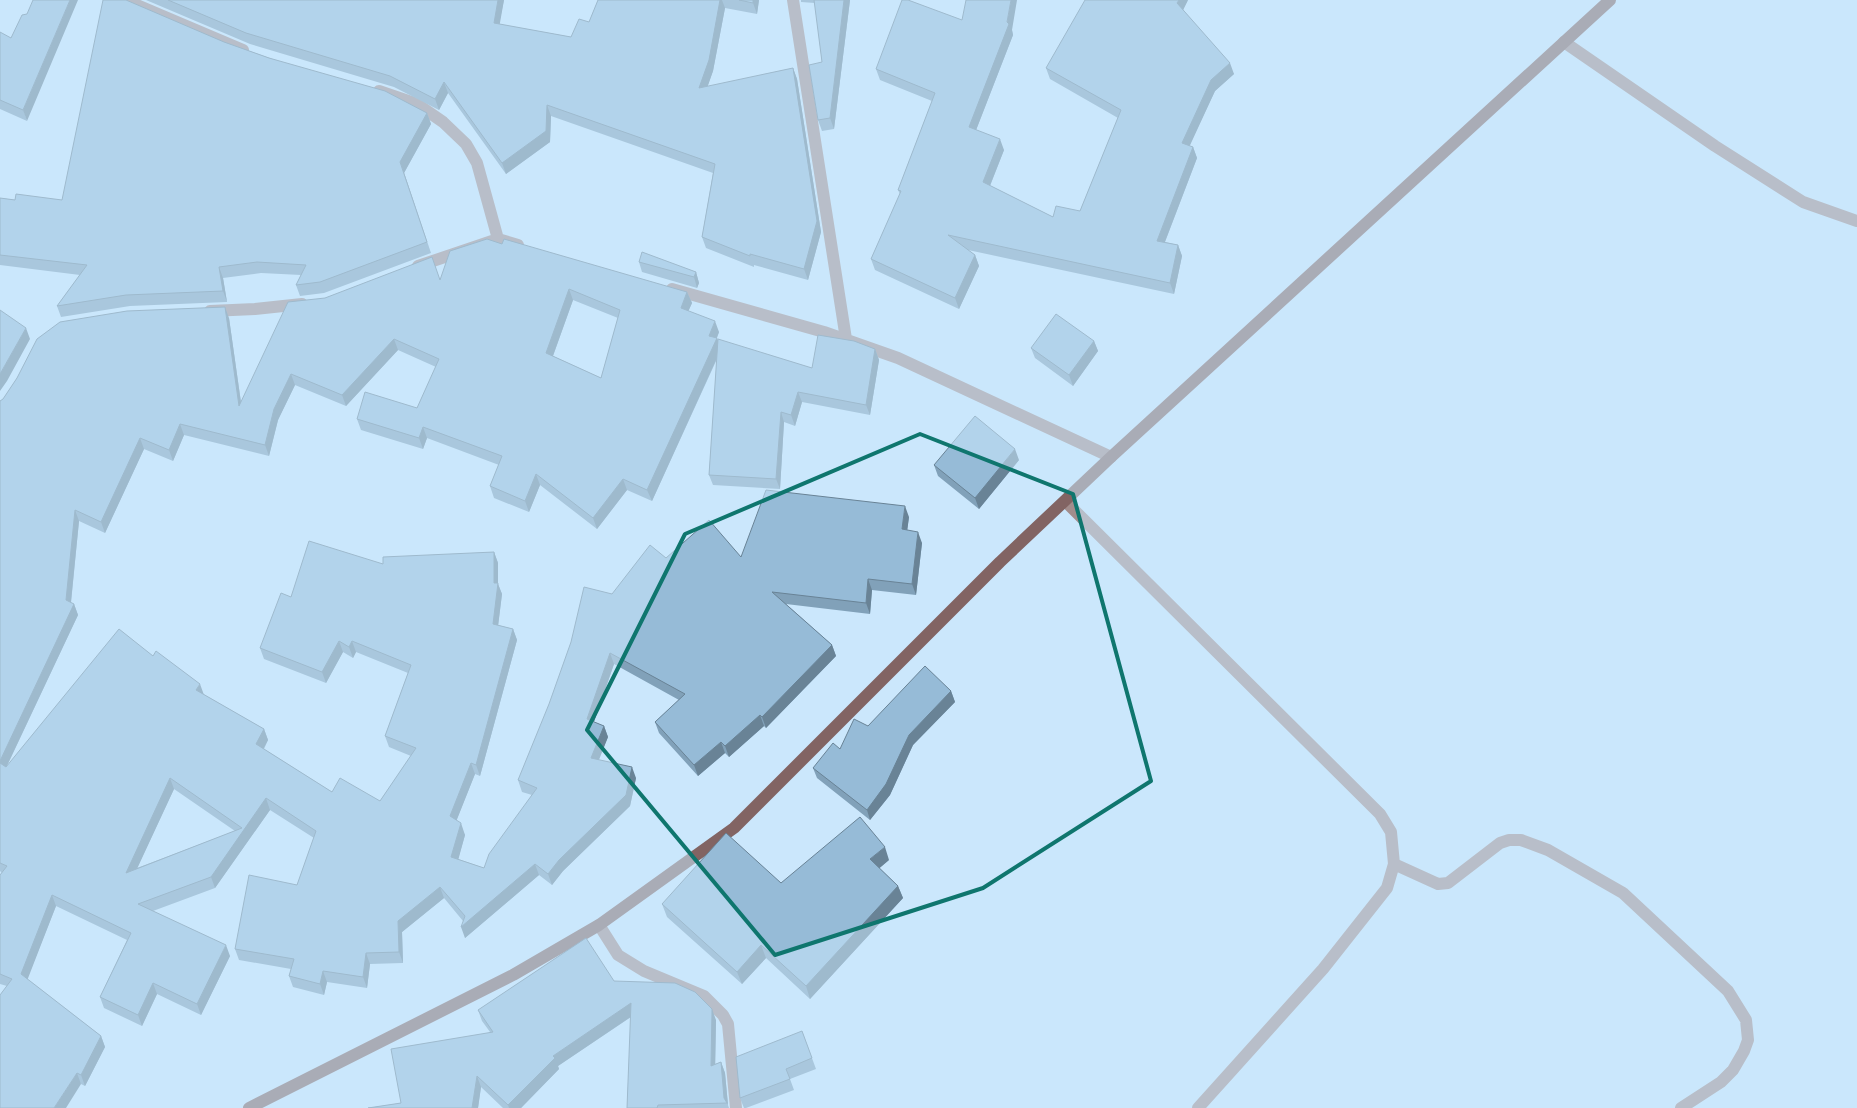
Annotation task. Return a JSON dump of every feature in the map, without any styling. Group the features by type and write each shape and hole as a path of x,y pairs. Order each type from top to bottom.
{"main road":[{"path":"249,1108 512,975 599,925 734,828 1000,562 1111,457 1610,0"}],"street":[{"path":"125,0 258,55"},
{"path":"793,0 846,339"},
{"path":"1564,42 1715,146 1803,202 1857,221"},
{"path":"367,87 417,104 443,122 466,144 477,163 498,239"},
{"path":"402,271 498,239 526,247"},
{"path":"658,285 846,339 898,358 1111,457"},
{"path":"197,312 255,309 317,302"},
{"path":"1065,501 1380,814 1391,832 1394,864 1387,888 1323,969 1198,1108"},
{"path":"1394,864 1438,884 1448,883 1500,843 1510,840 1521,840 1548,850 1623,893 1728,991 1746,1020 1748,1040 1734,1070 1721,1082 1681,1108"},
{"path":"599,925 618,955 644,971 704,996 723,1015 728,1024 736,1108"}],"highlighted area":[{"path":"920,434 1073,494 1151,781 983,888 775,955 587,730 685,534"}],"building":[{"path":"33,0 70,0 23,110 0,100 0,32 11,38 22,15 27,14"},
{"path":"103,0 126,0 224,42 269,58 385,91 427,113 400,162 427,242 320,282 296,285 306,265 257,262 219,267 223,291 126,295 57,306 87,265 0,255 0,198 15,200 16,194 62,200"},
{"path":"168,0 498,0 494,23 571,37 579,19 589,22 598,0 720,0 709,60 699,88 793,68 817,221 804,269 750,254 750,256 702,237 715,164 547,105 546,131 502,163 444,82 435,99 390,76 246,33"},
{"path":"739,0 753,0 753,3"},
{"path":"814,0 844,0 830,118 818,120 809,65 822,62"},
{"path":"902,0 908,0 962,20 966,0 1011,0 1007,22 1009,24 969,127 1000,139 983,182 1053,217 1056,206 1080,211 1121,110 1046,68 1085,0 1179,0 1177,3 1230,63 1211,80 1182,143 1193,147 1157,241 1178,245 1170,283 948,235 975,255 955,298 871,259 901,191 898,190 935,93 876,69"},
{"path":"487,239 502,244 504,239 687,292 681,308 715,321 709,336 717,338 647,490 623,479 593,518 536,474 525,501 490,486 502,456 423,427 419,438 357,419 365,392 417,408 439,359 394,339 342,395 291,374 274,409 265,445 180,424 169,450 140,438 101,522 75,510 66,600 74,604 0,761 0,401 17,378 37,339 60,322 127,311 225,307 239,406 288,302 325,298 432,257 440,280 450,251","holes":["569,289 620,310 601,378 546,353"]},
{"path":"642,252 696,272 694,277 639,262"},
{"path":"0,310 26,328 0,374"},
{"path":"1056,314 1094,341 1069,375 1031,348"},
{"path":"818,335 854,341 875,349 866,405 798,392 791,415 781,412 776,479 709,475 718,339 812,368"},
{"path":"975,416 1015,449 975,498 934,465"},
{"path":"766,490 905,506 902,529 918,532 912,584 868,579 866,603 772,592 832,645 762,717 760,715 725,746 721,742 694,765 655,722 685,694 610,653 587,719 604,726 591,758 632,767 626,795 559,860 548,874 535,864 461,927 465,916 440,887 398,921 399,952 366,953 363,977 323,971 320,984 289,976 294,959 235,949 249,875 297,885 316,831 266,798 211,877 138,904 226,945 197,1004 153,983 138,1015 100,997 131,933 52,895 21,974 101,1036 81,1075 77,1073 54,1108 0,1108 0,995 12,979 0,974 0,875 7,866 0,863 0,763 6,767 119,629 153,656 156,651 200,684 196,690 264,729 256,744 332,792 340,778 380,801 416,748 385,736 411,665 352,641 349,647 339,641 322,672 260,648 281,593 291,597 309,541 383,564 383,557 494,552 494,583 498,583 493,624 513,629 476,765 471,763 450,816 461,823 451,857 484,868 489,854 537,788 518,780 549,704 571,642 584,587 612,594 650,545 666,558 709,520 741,557","holes":["170,778 242,828 126,873"]},
{"path":"925,666 951,691 909,735 886,784 867,810 813,768 833,743 840,749 854,719 868,726"},
{"path":"860,817 885,847 870,859 898,886 806,986 761,945 737,972 662,904 726,833 781,883"},
{"path":"586,938 614,981 675,983 695,992 712,1009 711,1066 721,1062 724,1098 727,1103 627,1108 631,1003 553,1056 555,1058 508,1105 477,1076 472,1108 368,1108 401,1103 391,1049 493,1032 478,1010"},
{"path":"802,1031 812,1058 786,1069 790,1079 740,1098 736,1057"}]}
